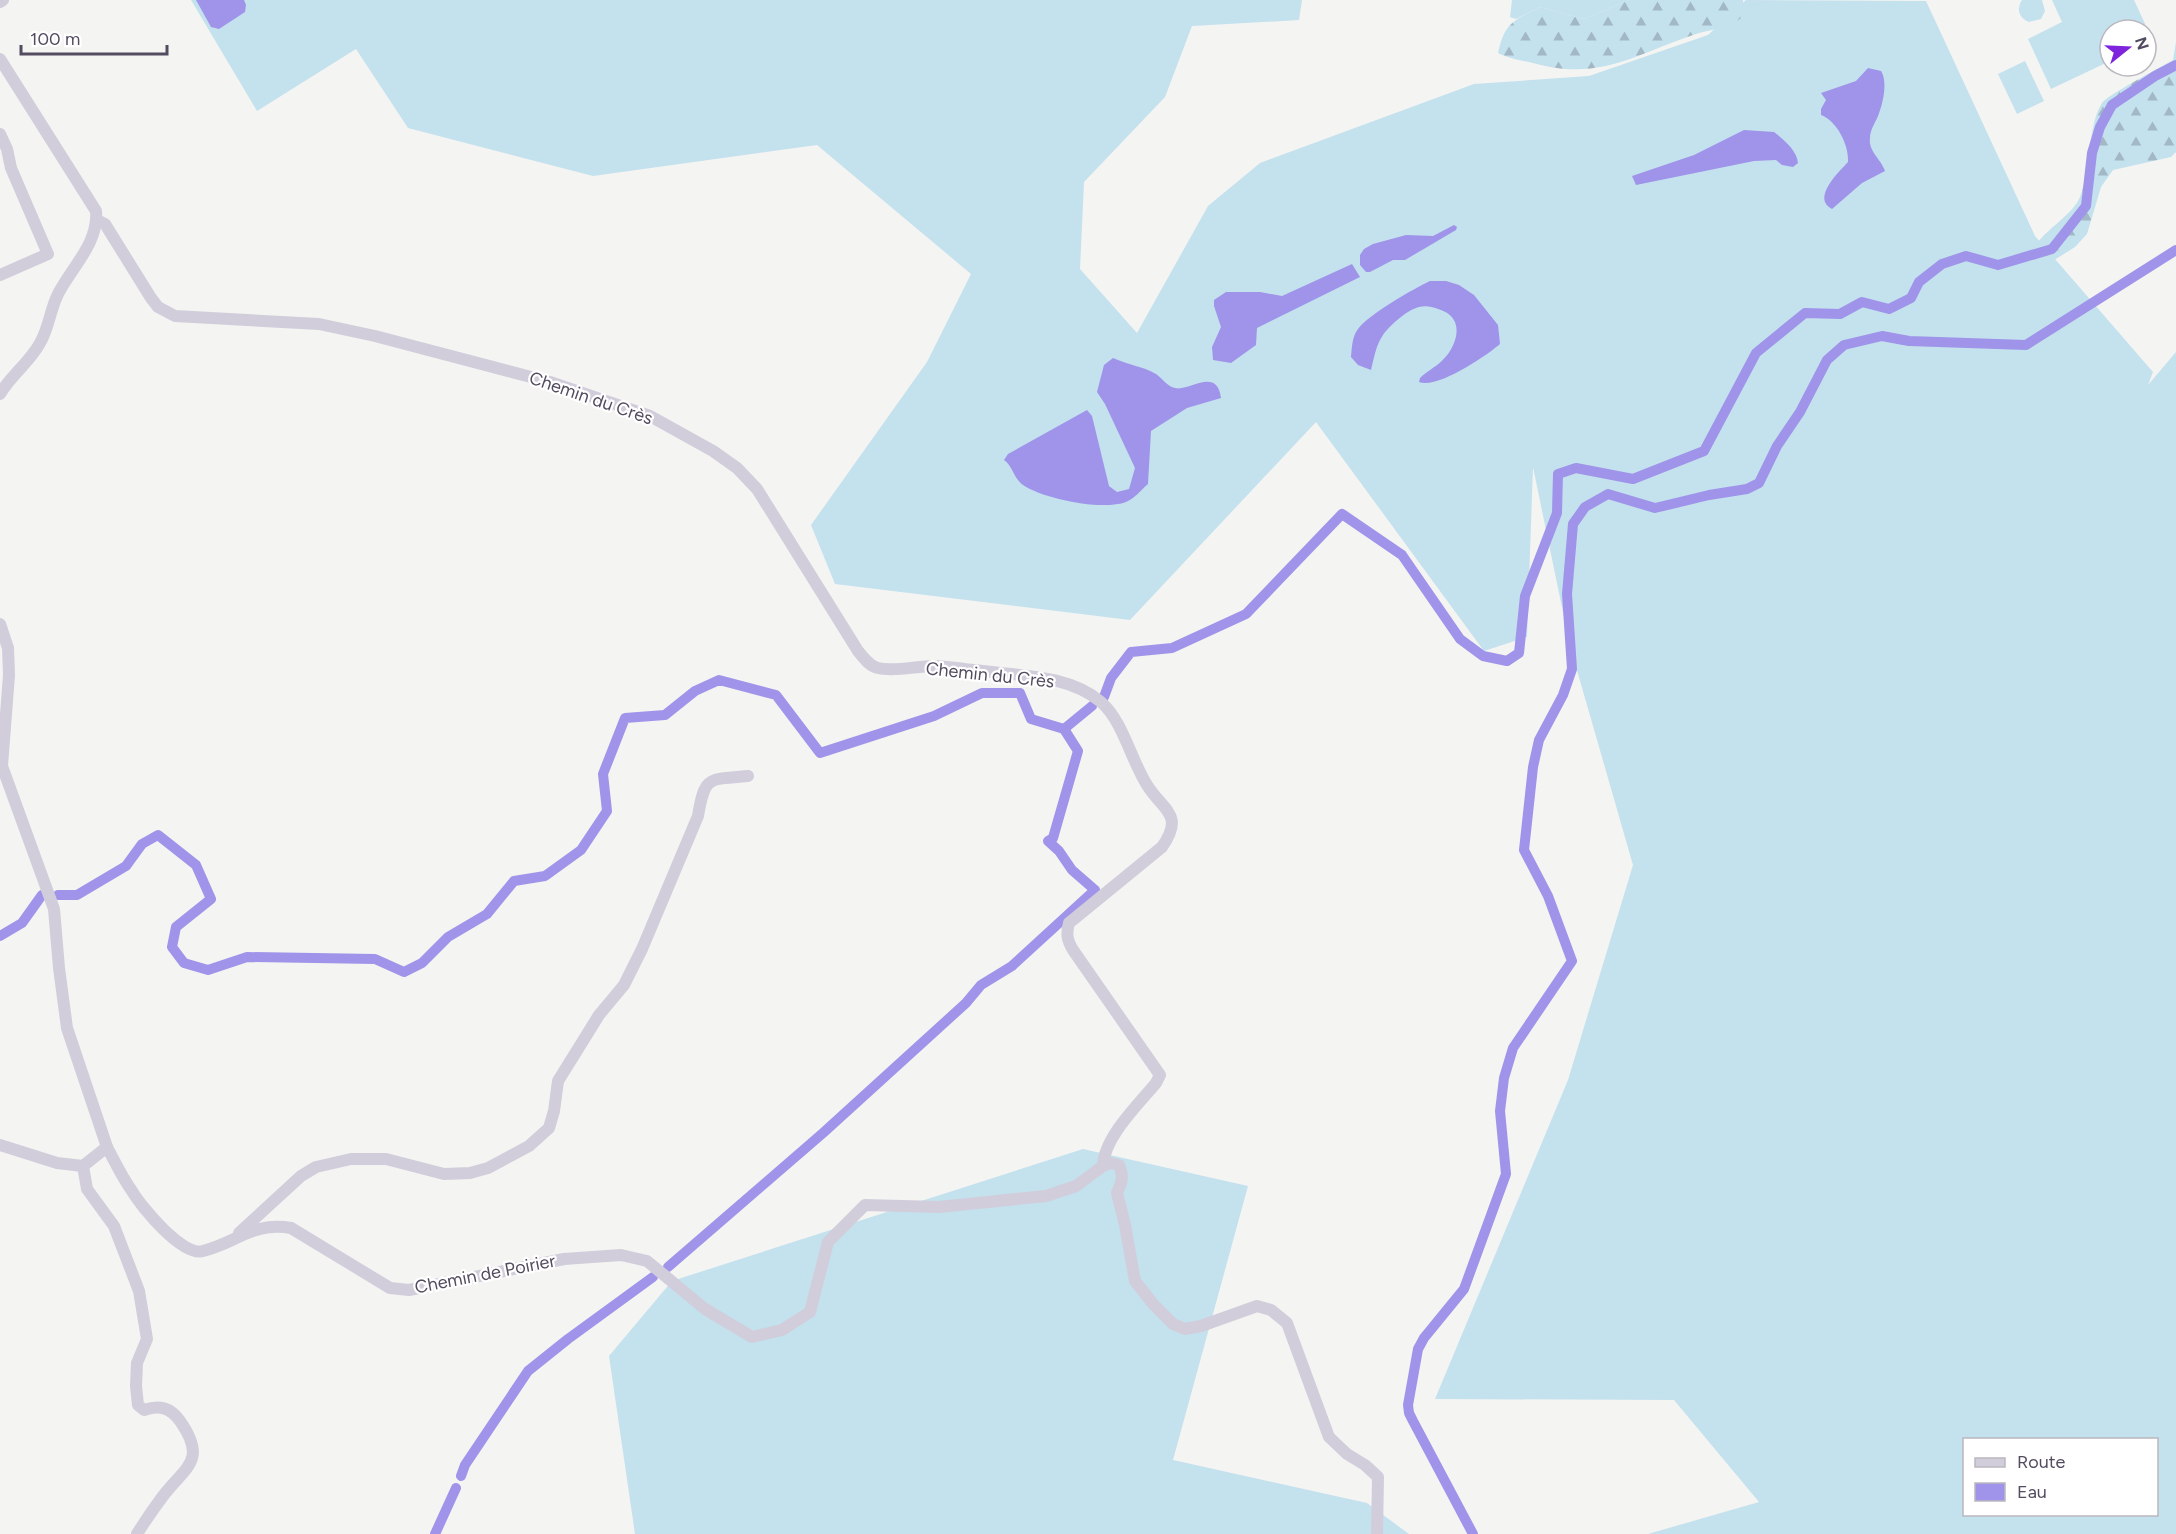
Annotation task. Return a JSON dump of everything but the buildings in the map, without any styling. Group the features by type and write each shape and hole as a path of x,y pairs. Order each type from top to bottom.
{"street":[{"path":"0,59 96,211 97,220 96,228 83,254 58,295 41,343 0,394"},
{"path":"0,134 7,149 11,168 48,254 0,275"},
{"name":"Chemin du Crès","path":"97,220 105,224 158,307 175,316 319,324 462,357 550,382 650,416 714,451 737,468 757,489 868,664 879,669 935,666 1052,679 1082,690 1101,702 1114,718 1147,786 1169,812 1172,821 1172,833 1162,847 1069,923 1066,932 1073,950 1160,1075 1120,1126 1104,1158 1103,1166"},
{"name":"Chemin de Poirier","path":"0,624 8,648 9,675 2,766 54,909 67,1028 107,1147 132,1193 163,1229 187,1249 201,1252 259,1228 275,1225 291,1228 390,1288 409,1290 564,1259 621,1255 647,1261 705,1309 752,1337 782,1330 810,1312 828,1242 865,1205 939,1207 1046,1196 1076,1186 1103,1166"},
{"path":"234,1238 301,1176 316,1167 351,1159 386,1159 444,1174 470,1173 488,1168 529,1146 549,1128 558,1081 599,1015 624,985 642,949 698,816 702,793 706,785 711,780 748,776"},
{"path":"0,1145 57,1163 83,1166 107,1147"},
{"path":"1103,1166 1112,1163 1119,1165 1123,1173 1117,1192 1135,1281 1173,1324 1185,1329 1200,1326 1257,1306 1271,1310 1287,1323 1329,1437 1378,1478 1377,1534"},
{"path":"83,1166 87,1189 114,1226 124,1248 143,1310 147,1339 137,1363 138,1405 144,1410 154,1407 165,1408 177,1417 187,1431 192,1448 192,1459 188,1469 165,1494 137,1534"}],"green space":[{"path":"191,0 1302,0 1299,20 1192,26 1165,97 1084,182 1080,269 1137,333 1208,206 1260,163 1474,84 1589,76 1708,35 1746,0 1926,1 2035,236 2153,372 2148,385 2176,352 2176,1534 1648,1534 1759,1502 1674,1400 1435,1399 1568,1080 1633,865 1570,646 1533,467 1527,637 1484,651 1316,422 1130,620 835,584 811,525 927,362 971,274 817,145 593,176 408,128 356,49 257,111"},
{"path":"1512,0 1629,0 1584,19 1540,7 1516,19 1510,17"},
{"path":"1629,0 1743,0 1743,16 1728,26 1696,34 1635,57 1598,67 1557,68 1498,53 1507,29 1523,16 1540,7 1584,19"},
{"path":"2022,0 2042,0 2045,11 2041,19 2029,22 2021,16 2019,10"},
{"path":"2052,0 2134,0 2142,18 2098,18 2098,67 2051,89 2028,39 2062,22"},
{"path":"2176,42 2176,152 2171,157 2113,170 2101,187 2087,234 2075,247 2048,264 2034,248 2071,210 2080,197 2086,175 2091,136 2102,103 2141,78 2158,78 2158,68 2173,60"},
{"path":"2025,61 2044,101 2017,114 1998,74"},
{"path":"1083,1149 1248,1186 1173,1460 1367,1503 1409,1534 635,1534 609,1356 672,1281"}],"water":[{"path":"196,0 244,0 245,12 219,29 211,27"},
{"path":"1868,68 1881,71 1884,81 1883,99 1871,132 1870,143 1885,171 1862,183 1832,209 1826,204 1825,192 1833,178 1848,162 1848,155 1837,128 1821,115 1821,109 1826,100 1821,93 1856,81"},
{"path":"1744,130 1774,132 1792,149 1798,163 1793,167 1782,165 1776,160 1754,161 1636,185 1632,176 1694,155"},
{"path":"1454,225 1457,227 1456,230 1405,260 1393,260 1370,272 1366,272 1360,265 1360,255 1364,249 1373,244 1406,235 1433,236"},
{"path":"1352,264 1360,277 1257,328 1256,345 1231,363 1213,360 1212,347 1221,327 1214,300 1226,292 1260,292 1282,296"},
{"path":"1430,281 1446,281 1459,285 1474,295 1498,325 1500,344 1449,376 1438,381 1419,382 1420,378 1450,351 1457,333 1455,322 1447,313 1422,306 1404,315 1386,331 1377,347 1371,370 1358,365 1351,357 1353,339 1363,323 1402,296"},
{"path":"1113,358 1151,371 1175,388 1202,382 1214,383 1221,398 1187,408 1151,431 1148,484 1135,497 1126,502 1103,505 1073,502 1045,495 1023,485 1004,460 1008,454 1087,410 1092,416 1109,486 1117,492 1129,489 1135,468 1097,392 1104,365"}],"waterway":[{"path":"1104,697 1111,678 1131,652 1172,648 1246,614 1342,514 1402,555 1460,639 1483,656 1507,661 1519,653 1525,596 1557,513 1558,474 1576,468 1633,479 1704,451 1756,353 1805,313 1840,314 1862,302 1889,309 1911,298 1919,282 1942,264 1966,256 1998,265 2052,249 2086,206 2092,153 2100,127 2112,105 2155,76 2176,65"},
{"path":"1473,1534 1413,1421 1408,1405 1418,1349 1424,1338 1464,1289 1506,1174 1500,1111 1504,1078 1513,1048 1572,961 1548,896 1524,850 1533,767 1539,740 1563,695 1572,669 1567,594 1573,524 1585,507 1608,494 1655,508 1709,495 1747,489 1759,483 1777,446 1800,412 1827,360 1844,345 1882,336 1909,341 2026,345 2176,250"},
{"path":"58,895 77,895 126,866 142,844 158,835 196,865 211,899 176,927 172,947 184,963 208,970 247,957 375,959 404,972 422,963 448,937 487,914 514,881 545,876 581,850 607,811 603,774 625,718 665,715 695,691 719,680 776,695 820,753 934,716 982,693 1020,693 1031,719 1064,729 1092,706"},
{"path":"668,1267 823,1133 966,1003 981,985 1012,966 1095,890 1072,870 1059,851 1048,841 1053,838 1078,751 1064,729"},
{"path":"0,936 22,923 42,895"},
{"path":"461,1476 465,1465 528,1371 653,1277"},
{"path":"435,1534 456,1488"}]}
